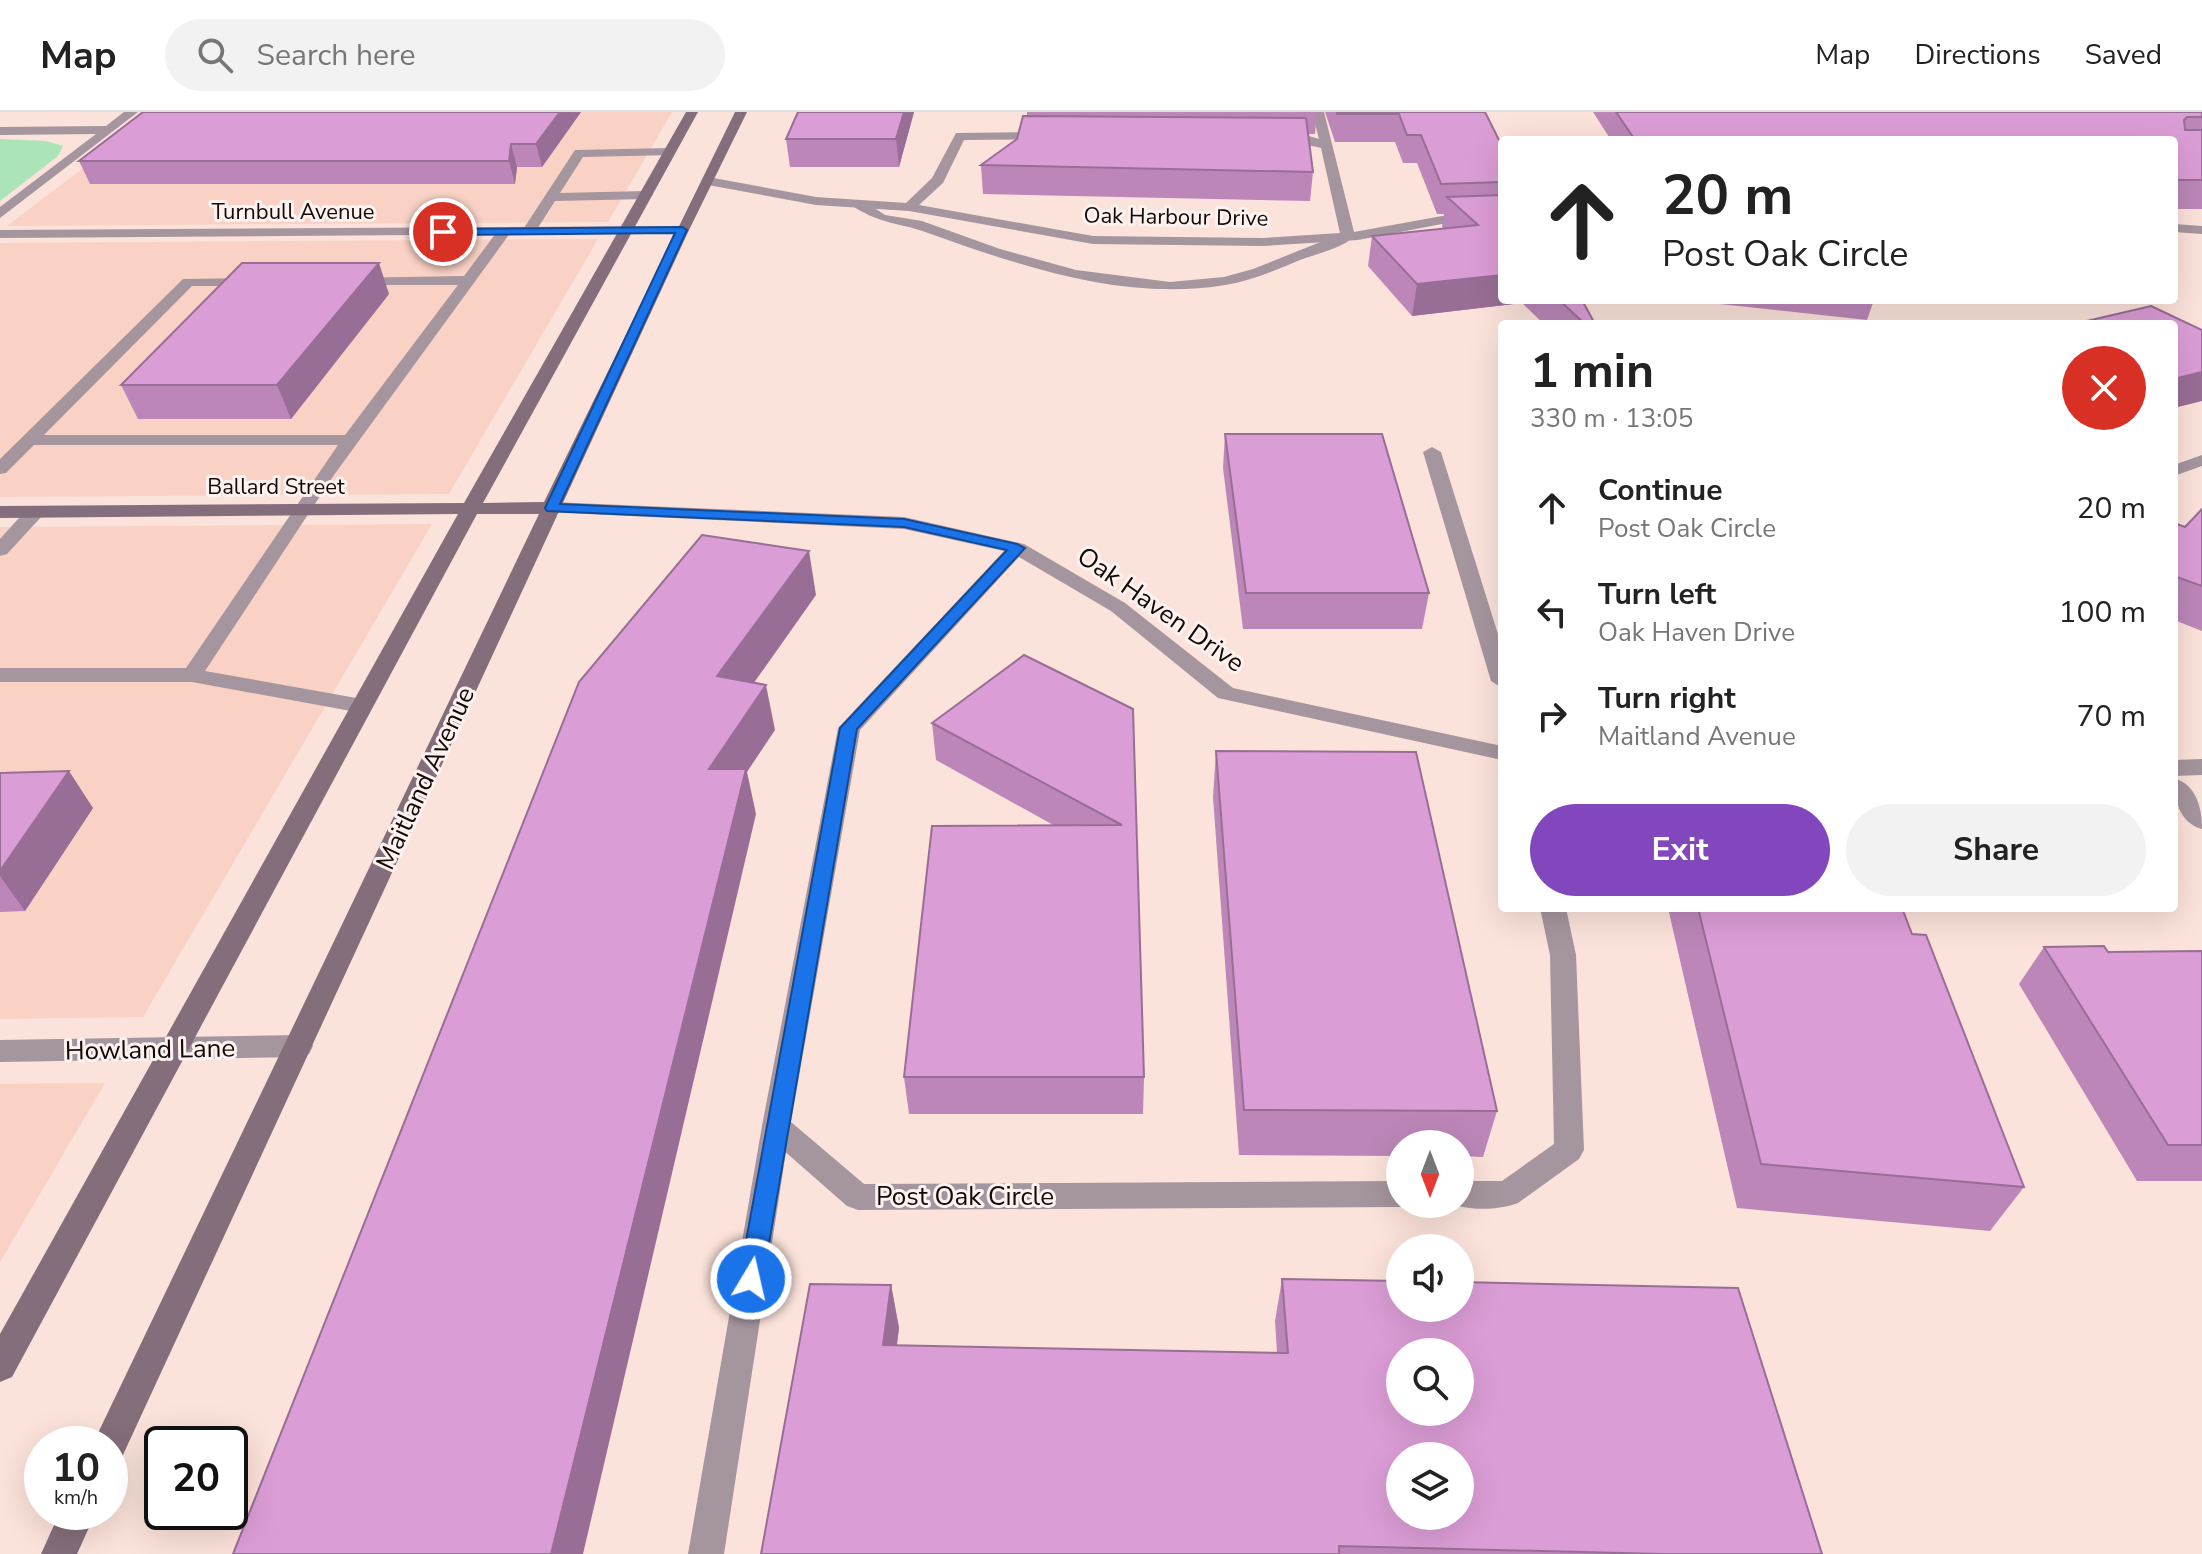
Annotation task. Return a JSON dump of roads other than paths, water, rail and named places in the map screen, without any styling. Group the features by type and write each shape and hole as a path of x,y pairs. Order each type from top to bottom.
{"main road":[{"path":"0,1366 470,509 692,112"},
{"name":"Maitland Avenue","path":"119,1426 682,230 741,112"},
{"name":"Ballard Street","path":"0,512 552,508"},
{"path":"59,1554 70,1530"}],"street":[{"path":"0,214 132,112"},
{"path":"859,204 881,218 917,224 995,252 1075,274 1170,286 1225,281 1258,272 1348,236 1318,112"},
{"path":"0,131 108,130"},
{"path":"909,207 938,180 960,136 1069,136"},
{"path":"1265,138 1307,139 1327,146"},
{"path":"529,231 579,153 670,152"},
{"name":"Oak Harbour Drive","path":"708,181 816,201 909,207 1093,240 1263,242 1348,236 1442,220 1498,218"},
{"path":"551,197 646,195"},
{"path":"2178,228 2202,230"},
{"name":"Turnbull Avenue","path":"0,234 682,230"},
{"path":"192,675 350,440 504,232"},
{"path":"328,281 468,280"},
{"path":"0,469 188,282 266,281"},
{"path":"29,440 350,440"},
{"path":"1432,452 1498,668"},
{"path":"2178,469 2202,460"},
{"name":"Oak Haven Drive","path":"552,508 904,523 1017,548 1118,607 1226,693 1498,752"},
{"path":"0,550 35,512"},
{"path":"706,1554 776,1126 849,728 1017,548"},
{"path":"0,675 192,675 362,706"},
{"path":"2178,768 2202,767"},
{"path":"2178,791 2202,821"},
{"path":"1474,1194 1507,1194 1569,1150 1563,955 1554,912"},
{"name":"Howland Lane","path":"0,1051 299,1046"},
{"name":"Post Oak Circle","path":"776,1126 858,1197 1386,1194"}]}
